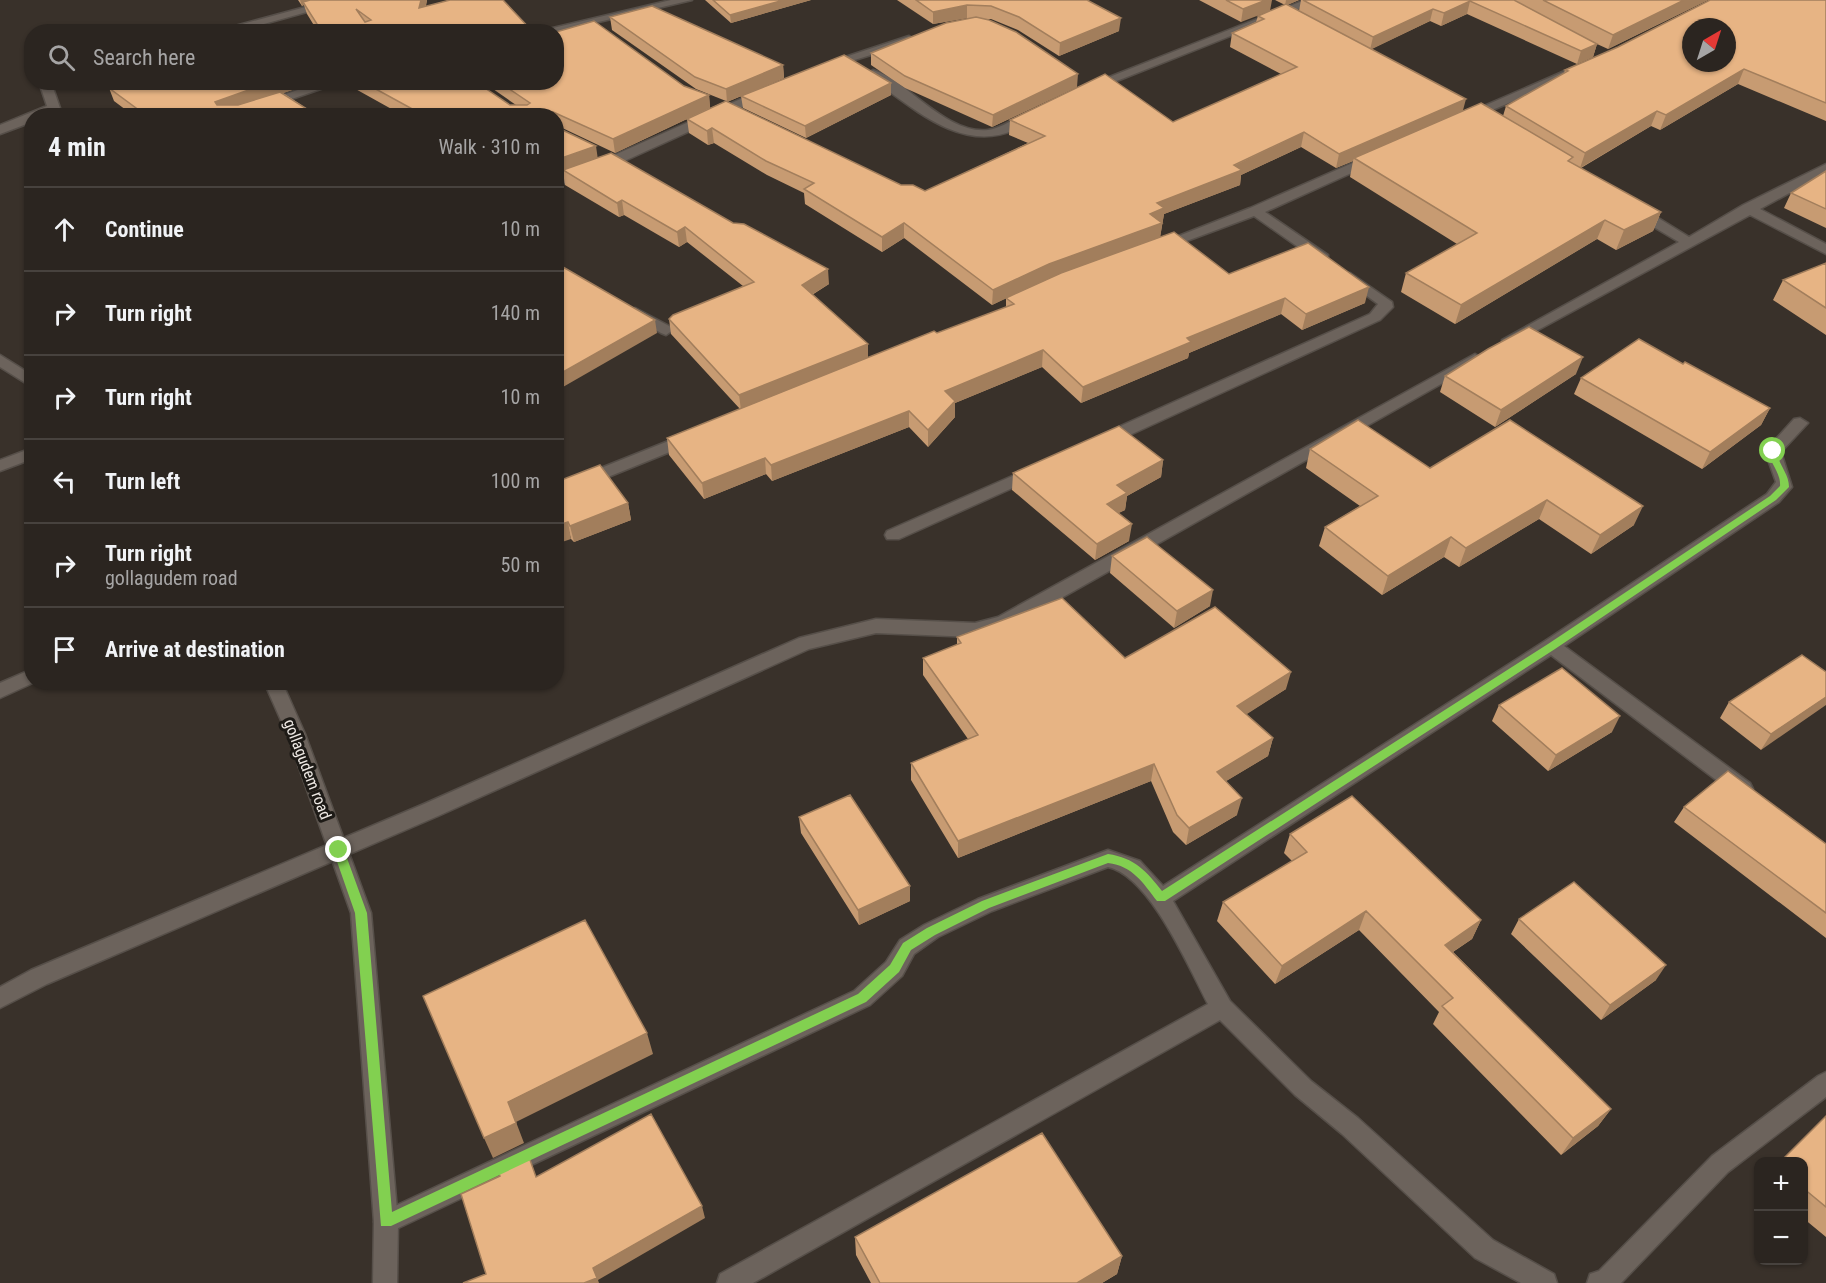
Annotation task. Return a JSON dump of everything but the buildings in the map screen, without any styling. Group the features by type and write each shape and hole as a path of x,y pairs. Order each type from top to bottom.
{"street":[{"path":"250,24 344,0"},
{"path":"564,27 686,0"},
{"path":"1083,86 1316,0"},
{"path":"1269,4 1306,23"},
{"path":"589,21 608,34"},
{"path":"927,35 842,60 956,129 983,135 999,132 1040,112"},
{"path":"1454,122 1586,66"},
{"path":"564,180 620,163 727,108 771,89"},
{"path":"48,90 54,108"},
{"path":"263,108 293,101 317,90"},
{"path":"709,101 748,118"},
{"path":"0,130 24,120"},
{"path":"596,150 620,163"},
{"path":"1144,252 1255,211 1391,150"},
{"path":"0,998 39,976 339,850 805,643 876,626 975,630 1004,622 1687,241 1826,168"},
{"path":"1627,205 1687,241"},
{"path":"1748,208 1826,250"},
{"path":"1086,448 1375,317 1386,307 1385,302 1255,211"},
{"path":"626,307 666,330"},
{"path":"0,360 24,376"},
{"path":"1161,898 1551,646 1773,498 1784,487 1785,477 1774,459 1773,451 1800,423"},
{"path":"564,490 703,432"},
{"path":"0,466 24,456"},
{"path":"893,535 1043,467"},
{"path":"1551,646 1760,802"},
{"path":"0,691 24,680"},
{"name":"gollagudem road","path":"277,690 296,734 361,913 386,1222 386,1283"},
{"path":"386,1222 862,998 894,969 907,947 931,931 986,905 1108,858 1122,860 1139,870 1161,898 1221,1008 1303,1088 1350,1126 1484,1249 1545,1283"},
{"path":"729,1283 1221,1008"},
{"path":"1599,1283 1606,1281 1720,1164 1826,1083"}],"route":[{"path":"339,850 361,913 386,1222 862,998 894,969 907,947 931,931 986,905 1108,858 1122,860 1139,870 1161,898 1551,646 1773,498 1784,487 1785,477 1774,459 1773,451"}]}
